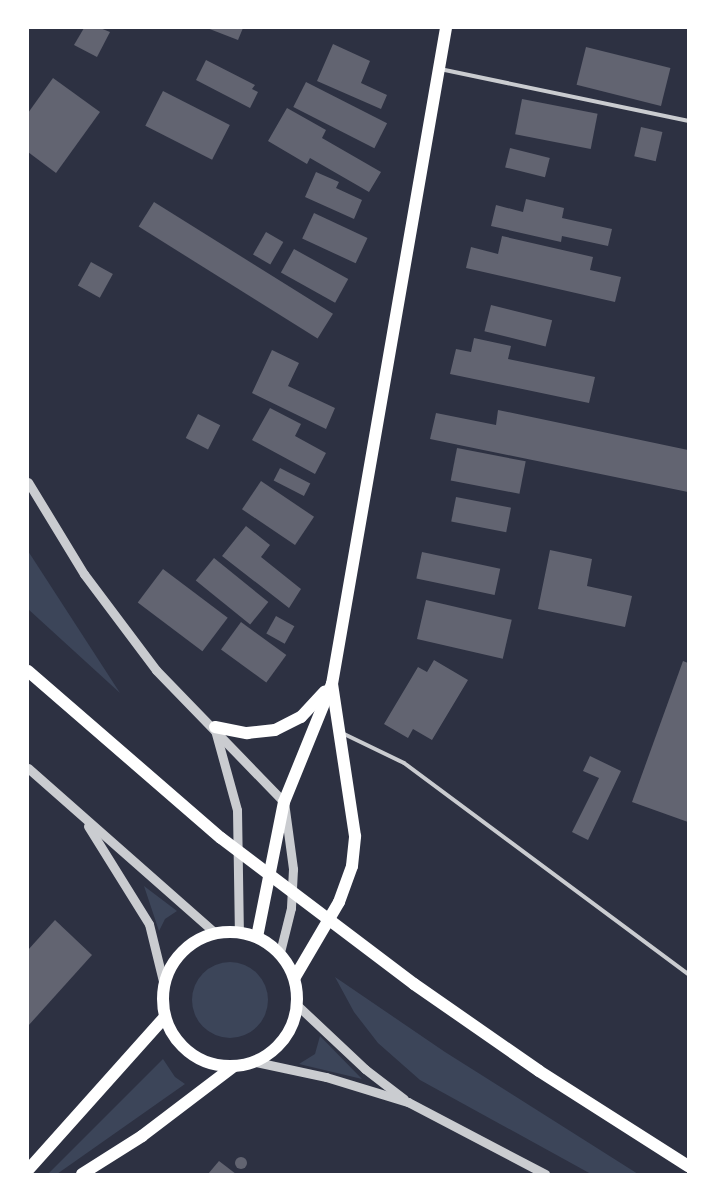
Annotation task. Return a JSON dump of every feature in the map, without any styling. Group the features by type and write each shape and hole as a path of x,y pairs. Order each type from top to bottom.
{"main road":[{"path":"257,937 284,802 332,684 446,28"},
{"path":"28,671 221,838 414,984 539,1071 688,1166"},
{"path":"215,728 247,733 275,730 301,717 332,684"},
{"path":"295,977 339,902 352,866 355,836 341,733 332,684"},
{"path":"239,931 257,937 280,952 295,977 298,1006 291,1029 277,1048 256,1062 233,1067 215,1065 183,1048 165,1017 164,985 176,957 201,938 215,933 239,931"},
{"path":"28,1170 165,1017"},
{"path":"82,1174 142,1136 233,1067"}],"street":[{"path":"28,482 84,574 128,634 182,698 215,728 284,802 294,869 291,908 280,952"},
{"path":"215,728 237,810 239,931"},
{"path":"28,768 82,818 215,933"},
{"path":"82,818 149,924 164,985"},
{"path":"298,1006 365,1069 408,1102 545,1174"},
{"path":"256,1062 333,1079 408,1102"}],"lane":[{"path":"438,68 688,121"},
{"path":"341,733 404,763 688,974"}],"shaded area":[{"path":"28,551 120,693 28,609"},
{"path":"144,886 177,911 165,919 159,931"},
{"path":"230,962 245,965 257,973 265,985 268,1000 265,1015 257,1027 245,1035 230,1038 215,1035 203,1027 195,1015 192,1000 195,985 203,973 215,965"},
{"path":"335,977 445,1052 638,1174 591,1174 420,1080 378,1043 354,1012"},
{"path":"320,1036 362,1079 299,1064 315,1054"},
{"path":"163,1059 175,1077 185,1084 57,1174 48,1174"}],"building":[{"path":"84,28 100,28 110,32 97,57 74,45"},
{"path":"207,28 243,28 238,40"},
{"path":"333,44 370,61 361,83 387,95 381,109 317,81"},
{"path":"586,47 670,68 661,106 577,85"},
{"path":"206,60 255,85 252,89 258,92 250,108 196,80"},
{"path":"53,78 100,112 56,173 28,152 28,113"},
{"path":"306,82 387,123 374,148 293,107"},
{"path":"163,91 230,125 212,160 145,126"},
{"path":"522,99 598,114 591,149 515,134"},
{"path":"287,108 326,130 322,138 381,172 369,192 310,158 307,164 268,141"},
{"path":"641,127 662,132 656,161 634,156"},
{"path":"510,148 550,158 545,177 505,167"},
{"path":"316,172 339,182 336,188 362,200 354,219 305,197"},
{"path":"526,199 564,208 562,218 612,229 608,246 562,236 561,242 491,226 496,205 523,212"},
{"path":"154,202 333,314 318,338 139,227"},
{"path":"314,213 367,238 356,263 302,238"},
{"path":"266,232 283,242 270,265 253,255"},
{"path":"502,236 593,257 590,270 621,277 615,302 466,268 471,247 498,254"},
{"path":"294,249 348,279 335,303 281,273"},
{"path":"91,262 113,274 100,298 78,286"},
{"path":"491,305 552,320 546,346 484,331"},
{"path":"474,338 511,346 508,359 595,377 589,403 450,374 456,349 471,352"},
{"path":"272,350 299,363 288,386 335,408 326,429 252,393"},
{"path":"270,408 301,424 295,436 326,453 315,474 252,440"},
{"path":"498,410 688,450 688,492 430,439 436,413 496,425"},
{"path":"198,414 220,425 208,449 186,438"},
{"path":"457,448 526,461 519,494 451,480"},
{"path":"280,468 310,483 304,496 274,480"},
{"path":"261,481 314,517 295,545 242,509"},
{"path":"456,497 511,508 506,532 451,522"},
{"path":"246,526 270,545 261,557 301,589 289,608 222,556"},
{"path":"550,550 592,559 587,586 632,596 625,627 538,609"},
{"path":"422,552 500,569 495,595 416,578"},
{"path":"214,558 268,602 250,625 196,581"},
{"path":"163,569 228,618 202,651 138,603"},
{"path":"426,600 512,620 503,659 417,639"},
{"path":"276,616 294,626 285,644 266,633"},
{"path":"241,622 286,655 266,682 221,650"},
{"path":"434,660 468,680 432,740 413,729 408,738 384,724 418,667 427,672"},
{"path":"683,661 688,663 688,822 632,802"},
{"path":"590,756 621,771 588,840 572,832 599,778 583,771"},
{"path":"55,920 92,955 28,1026 28,950"},
{"path":"239,1157 243,1157 247,1163 243,1169 239,1169 235,1165 235,1161"},
{"path":"219,1161 236,1174 208,1174"}]}
